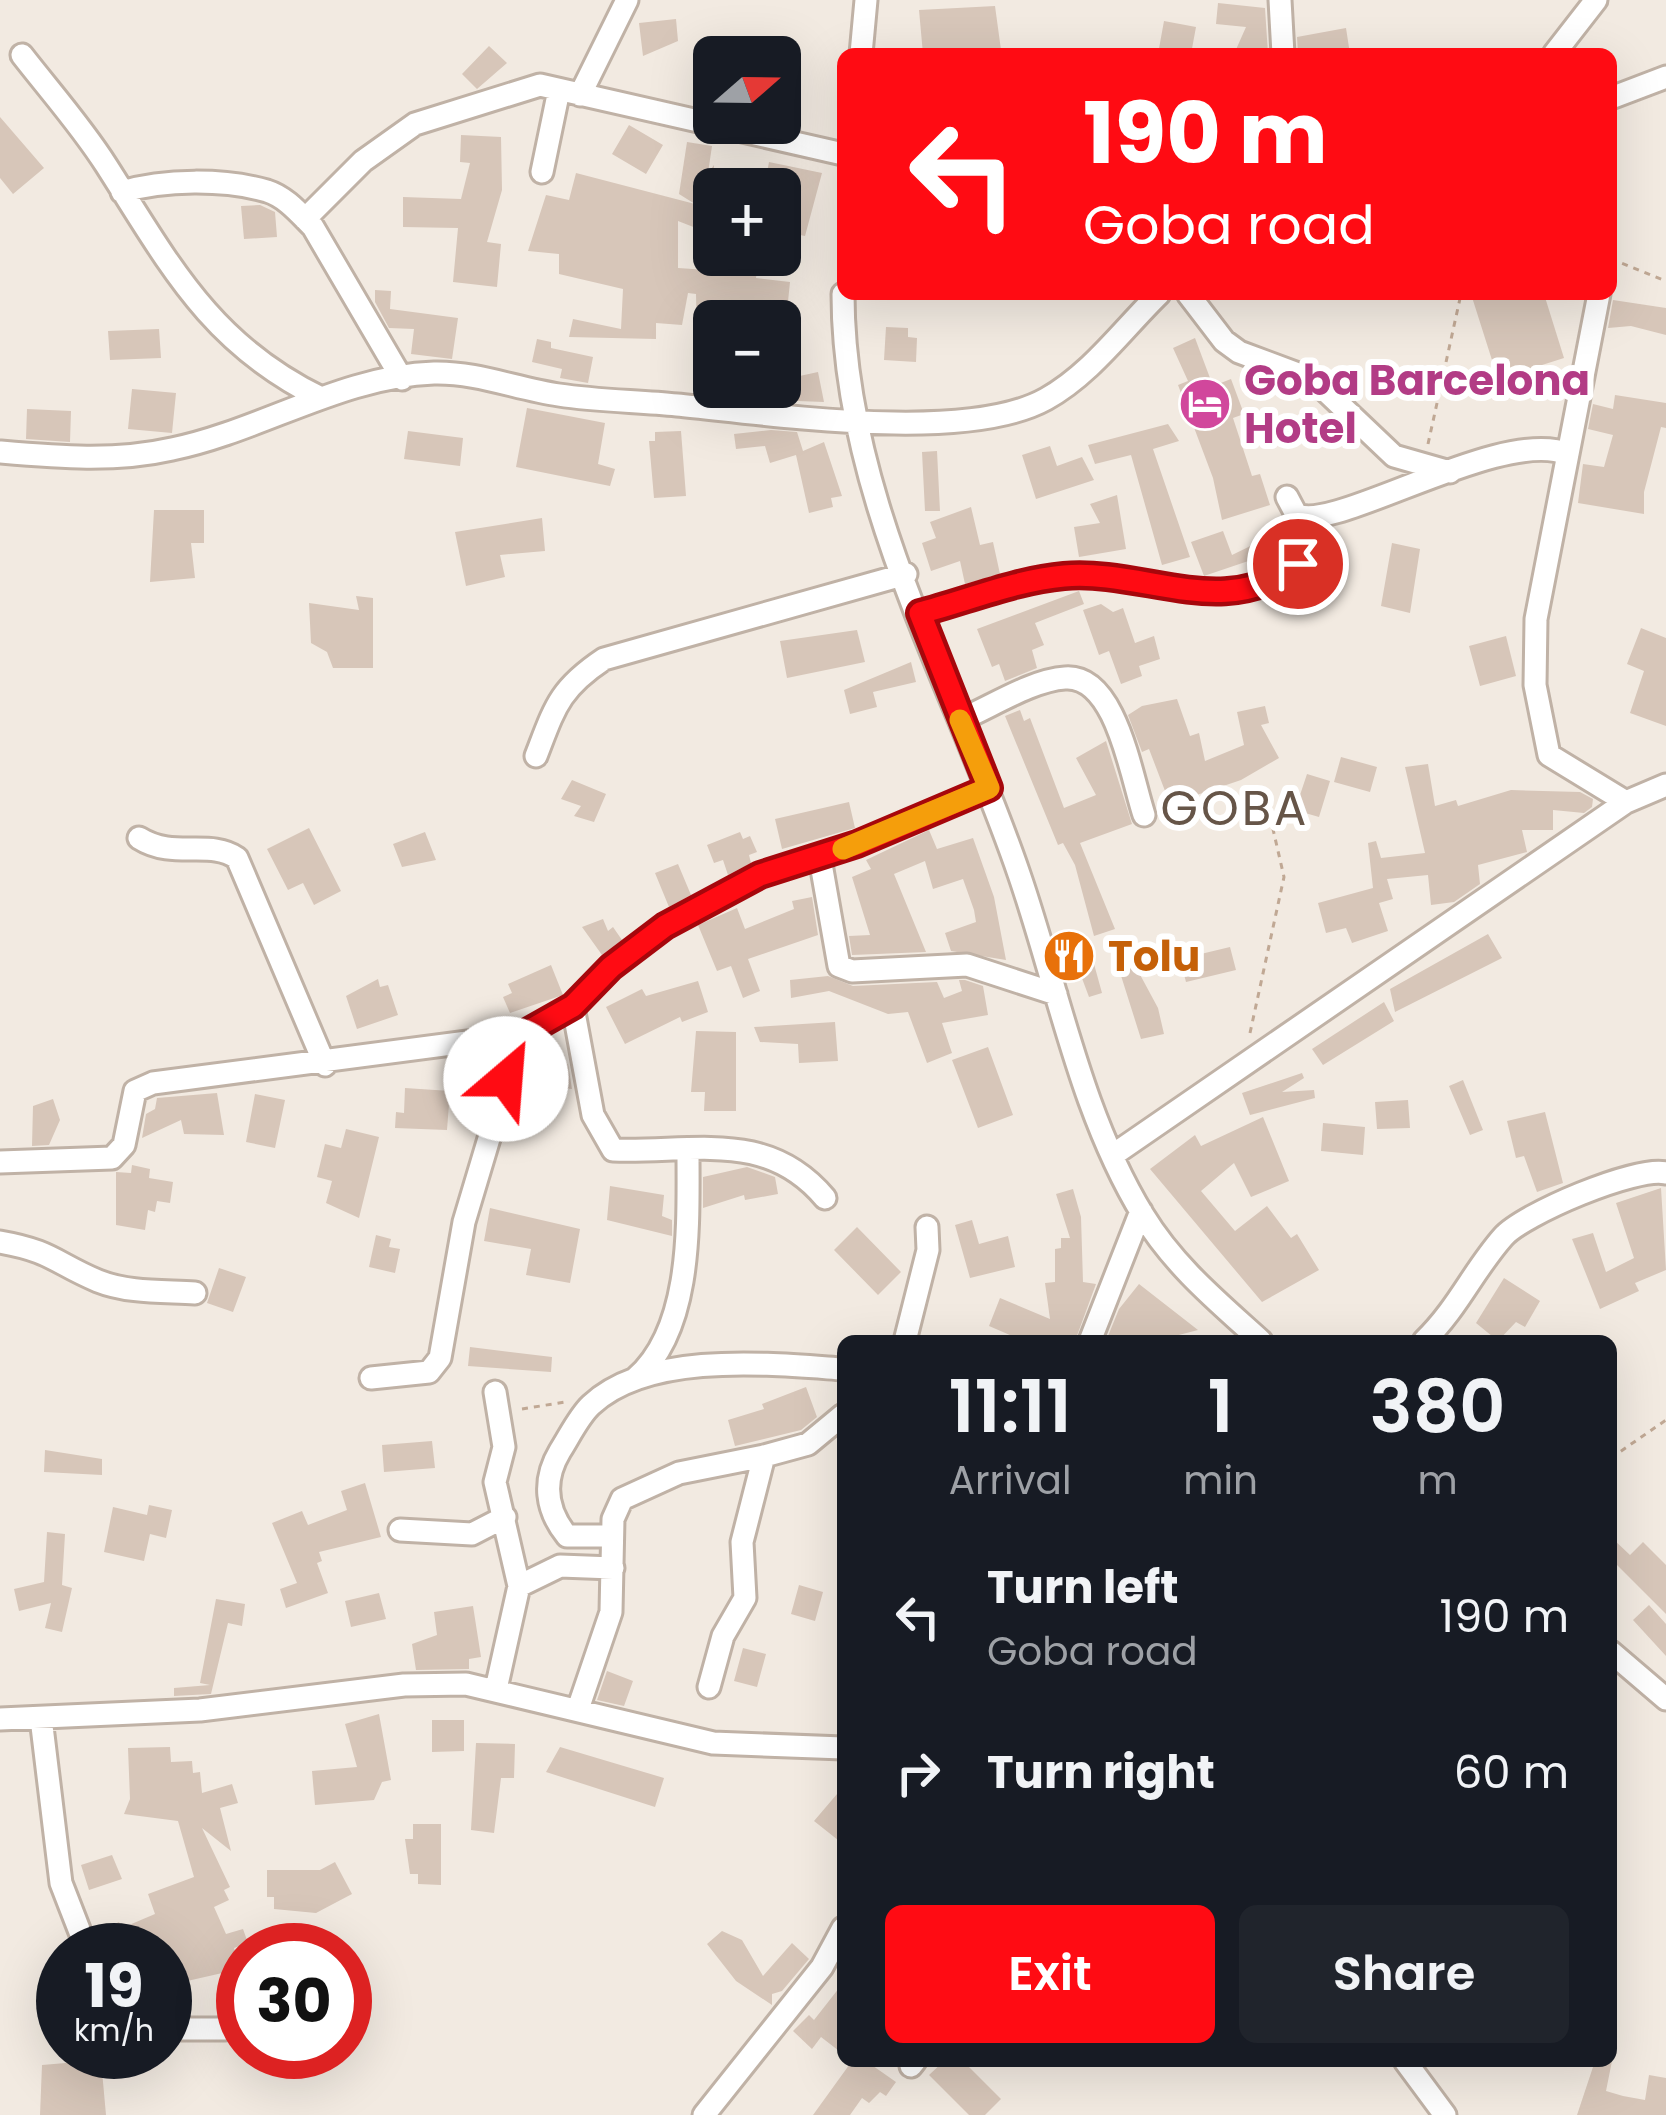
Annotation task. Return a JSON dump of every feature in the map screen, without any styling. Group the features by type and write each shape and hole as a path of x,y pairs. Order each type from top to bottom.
{"street":[{"path":"542,172 570,92 627,0"},
{"path":"862,48 866,0"},
{"path":"1280,0 1283,48"},
{"path":"1559,48 1596,0"},
{"path":"22,55 122,192 153,245 221,331 274,374 321,398"},
{"path":"1617,96 1666,77"},
{"path":"305,219 364,161 415,124 520,88 570,92 837,153"},
{"path":"122,192 173,183 270,192 305,219 402,379"},
{"path":"844,300 856,418 906,574 989,788 1114,1155 1141,1211 1190,1277 1254,1335"},
{"path":"0,452 116,458 176,449 321,398 431,373 480,376 557,395 943,422 1042,401 1107,348 1153,300"},
{"path":"1193,300 1224,341 1276,369 1314,380 1394,456 1450,472"},
{"path":"1598,300 1536,619 1539,712 1549,755 1626,802"},
{"path":"1287,496 1296,514 1321,520 1390,489 1541,446 1568,454"},
{"path":"920,613 1059,576 1226,594 1256,589 1298,564"},
{"path":"536,756 558,698 570,682 604,659 906,574"},
{"path":"960,720 1062,678 1084,680 1106,698 1144,814"},
{"path":"1114,1155 1663,780"},
{"path":"0,1162 112,1158 124,1145 135,1091 153,1083 325,1065 520,1036 573,1006 611,967 665,926 760,875 820,858 989,788"},
{"path":"139,838 160,851 216,850 237,859 325,1065"},
{"path":"820,858 839,966 852,971 967,965 1056,994"},
{"path":"573,1006 593,1114 613,1150 688,1152 737,1147 766,1153 808,1178 825,1198"},
{"path":"371,1378 429,1372 440,1358 464,1222 520,1036"},
{"path":"636,1379 661,1350 678,1288 688,1152"},
{"path":"1430,1335 1458,1307 1485,1260 1518,1224 1641,1173 1666,1173"},
{"path":"1092,1335 1141,1211"},
{"path":"907,1335 928,1250 927,1227"},
{"path":"0,1241 50,1252 98,1281 134,1290 195,1293"},
{"path":"612,1536 567,1536 554,1520 546,1489 556,1457 590,1405 636,1379 709,1364 837,1369"},
{"path":"495,1392 503,1447 495,1482 520,1586 496,1689"},
{"path":"578,1709 611,1612 612,1536 622,1499 643,1485 808,1444 837,1419"},
{"path":"709,1688 723,1636 745,1598 742,1542 764,1456"},
{"path":"400,1530 472,1534 505,1516"},
{"path":"520,1586 560,1566 613,1568"},
{"path":"1617,1657 1666,1699"},
{"path":"0,1719 200,1710 404,1685 496,1689 713,1743 837,1748"},
{"path":"41,1718 61,1883 77,1923"},
{"path":"704,2115 822,1966 837,1939"},
{"path":"1409,2067 1445,2115"}],"path":[{"path":"1617,262 1666,281"},
{"path":"1422,466 1461,300"},
{"path":"1244,1065 1284,877 1264,790"},
{"path":"501,1417 550,1400 590,1405"},
{"path":"1617,1454 1666,1420"}],"building":[{"path":"1218,3 1265,8 1268,48 1237,48 1246,27 1216,24"},
{"path":"995,6 1001,48 922,48 919,10"},
{"path":"676,19 678,41 643,56 639,23"},
{"path":"1164,21 1196,27 1192,48 1159,48"},
{"path":"1346,28 1349,48 1298,48 1297,37"},
{"path":"489,46 507,63 477,89 462,74"},
{"path":"0,117 44,168 13,194 0,178"},
{"path":"629,125 663,145 646,174 612,154"},
{"path":"461,135 501,137 502,190 487,242 501,244 497,287 453,282 458,228 403,227 403,197 461,199 470,163 460,162"},
{"path":"687,142 712,146 709,168 693,168 693,203 679,194"},
{"path":"769,162 798,168 768,168"},
{"path":"801,169 822,173 805,236 801,235"},
{"path":"576,173 693,203 693,227 678,221 678,268 693,269 693,276 756,276 790,282 788,300 696,300 696,294 688,293 682,325 656,323 656,339 569,337 573,319 621,329 623,289 559,274 559,254 528,251 546,195 569,200"},
{"path":"260,205 275,212 277,237 244,239 241,206"},
{"path":"375,290 391,291 390,309 458,318 452,359 411,354 414,329 389,328 375,302"},
{"path":"1473,300 1546,300 1564,358 1498,379"},
{"path":"1613,300 1666,308 1666,335 1631,326 1608,328"},
{"path":"886,327 908,328 908,337 917,338 916,362 884,360"},
{"path":"159,329 161,358 110,360 108,331"},
{"path":"1195,338 1213,386 1231,379 1244,414 1233,418 1252,476 1260,474 1270,505 1222,520 1213,478 1178,385 1188,381 1173,348"},
{"path":"537,339 551,342 551,348 593,357 588,383 560,378 562,369 532,362"},
{"path":"818,372 824,402 801,401 801,376"},
{"path":"132,389 176,393 172,433 128,429"},
{"path":"1615,395 1666,403 1666,428 1661,427 1644,492 1644,514 1578,503 1583,464 1604,467 1613,435 1588,429 1593,404 1613,409"},
{"path":"527,408 605,423 598,464 615,469 610,486 516,467"},
{"path":"27,409 71,411 70,442 26,439"},
{"path":"1168,424 1179,441 1153,449 1190,557 1162,565 1131,455 1095,464 1088,445"},
{"path":"408,431 463,438 460,466 404,459"},
{"path":"681,431 686,496 654,498 649,441 655,441 655,432"},
{"path":"797,432 803,451 824,442 842,496 831,498 833,507 809,513 796,455 770,463 765,446 736,449 734,434"},
{"path":"1050,446 1057,466 1082,457 1094,480 1036,499 1022,455"},
{"path":"937,451 940,511 925,511 922,452"},
{"path":"1117,495 1126,549 1079,557 1074,527 1100,523 1090,504"},
{"path":"971,507 980,545 993,542 1000,574 965,584 960,561 931,571 922,543 936,538 930,522"},
{"path":"154,510 204,510 204,543 191,543 195,578 150,582"},
{"path":"542,518 545,551 500,555 505,577 466,586 455,532"},
{"path":"1223,531 1232,555 1277,533 1284,549 1204,576 1191,542"},
{"path":"1392,543 1420,549 1410,613 1381,606"},
{"path":"1079,591 1084,604 1035,623 1044,645 1032,650 1037,668 1005,681 999,664 992,667 977,629"},
{"path":"356,596 373,598 373,668 333,668 327,652 311,643 309,603 359,610"},
{"path":"1101,604 1113,612 1123,608 1135,643 1154,636 1160,659 1139,666 1142,676 1121,684 1109,651 1099,655 1083,610"},
{"path":"1641,628 1666,638 1666,726 1630,713 1644,671 1627,664"},
{"path":"857,630 865,662 787,678 780,641"},
{"path":"1506,636 1516,676 1480,686 1469,646"},
{"path":"911,662 916,682 873,692 877,707 850,714 844,690"},
{"path":"1177,699 1190,736 1199,733 1205,761 1244,745 1237,712 1265,706 1269,723 1261,725 1279,758 1241,780 1170,804 1149,749 1142,752 1128,715 1142,706"},
{"path":"1020,710 1024,721 1030,718 1064,808 1096,795 1076,758 1106,741 1132,824 1080,843 1115,929 1094,936 1075,865 1063,843 1058,845 1005,716"},
{"path":"1341,757 1377,767 1370,792 1334,782"},
{"path":"1428,764 1435,806 1456,800 1458,806 1511,790 1580,792 1593,799 1592,807 1584,813 1553,810 1553,830 1522,830 1527,852 1478,865 1480,884 1454,902 1431,905 1428,875 1387,879 1393,899 1379,903 1388,931 1352,943 1346,928 1326,933 1318,903 1373,888 1368,843 1376,841 1381,858 1425,853 1405,767"},
{"path":"1307,774 1330,781 1319,817 1281,806 1286,790 1300,795"},
{"path":"572,780 606,794 594,822 574,816 581,806 561,799"},
{"path":"849,802 855,828 782,849 775,819"},
{"path":"309,828 341,891 314,905 303,883 288,890 267,849"},
{"path":"929,830 937,849 973,838 994,897 1006,960 951,951 945,933 976,922 974,910 963,879 933,889 925,861 894,874 926,952 852,955 849,936 870,935 852,877 871,869 866,860"},
{"path":"425,832 436,860 402,867 393,844"},
{"path":"740,832 743,839 750,836 757,852 749,855 751,863 728,875 723,860 714,863 707,845"},
{"path":"678,864 691,895 669,907 655,873"},
{"path":"812,897 818,935 748,959 760,991 743,998 731,966 717,971 698,925 737,908 745,929 794,909 792,901"},
{"path":"603,919 608,931 613,927 622,940 602,955 582,927"},
{"path":"1488,934 1502,958 1395,1012 1390,989"},
{"path":"1086,935 1102,993 1089,997 1068,941"},
{"path":"1230,947 1236,970 1186,982 1180,959"},
{"path":"1130,956 1158,1008 1164,1034 1141,1039 1117,963"},
{"path":"551,965 563,995 510,1013 503,997 512,993 508,984"},
{"path":"828,976 853,986 937,982 944,998 962,991 959,980 965,980 983,986 988,1015 942,1023 952,1053 927,1063 908,1012 888,1014 829,991 791,998 790,980"},
{"path":"378,979 380,987 388,985 398,1015 357,1029 346,996"},
{"path":"698,981 708,1012 682,1022 680,1017 625,1044 606,1007 642,989 646,996"},
{"path":"1384,1002 1394,1021 1323,1065 1312,1049"},
{"path":"835,1022 838,1061 799,1063 798,1044 760,1042 754,1027"},
{"path":"696,1031 736,1032 736,1111 704,1111 705,1092 691,1092"},
{"path":"988,1047 1013,1115 978,1128 952,1060"},
{"path":"536,1062 568,1064 572,1089 534,1086"},
{"path":"1302,1073 1304,1078 1282,1092 1314,1090 1315,1098 1250,1115 1242,1093"},
{"path":"1463,1080 1483,1130 1470,1135 1449,1086"},
{"path":"405,1088 450,1091 447,1130 395,1128 396,1112 404,1113"},
{"path":"217,1093 224,1135 184,1134 181,1120 142,1138 146,1114 155,1109 157,1098"},
{"path":"255,1094 285,1100 275,1148 246,1142"},
{"path":"53,1099 60,1120 49,1145 32,1146 33,1106"},
{"path":"1408,1100 1410,1128 1377,1129 1375,1102"},
{"path":"1545,1112 1563,1183 1537,1192 1524,1156 1516,1158 1507,1121"},
{"path":"1263,1117 1289,1181 1251,1197 1234,1163 1201,1191 1235,1231 1267,1206 1291,1238 1297,1234 1319,1270 1262,1302 1150,1169 1195,1135 1201,1146"},
{"path":"1323,1123 1365,1127 1363,1155 1321,1151"},
{"path":"346,1129 379,1137 359,1218 326,1203 332,1181 317,1177 325,1144 341,1148"},
{"path":"132,1165 150,1169 149,1178 173,1182 170,1203 157,1201 155,1212 148,1210 145,1230 116,1225 116,1172 131,1173"},
{"path":"747,1167 775,1177 778,1194 745,1200 744,1195 703,1208 703,1177"},
{"path":"610,1186 664,1195 662,1216 672,1220 672,1236 607,1220"},
{"path":"1661,1188 1666,1270 1635,1283 1639,1291 1600,1309 1572,1239 1593,1233 1606,1272 1634,1258 1616,1203"},
{"path":"1073,1189 1081,1217 1083,1282 1096,1284 1077,1335 1010,1335 989,1326 1000,1298 1050,1319 1045,1283 1055,1282 1055,1249 1061,1248 1061,1238 1070,1238 1056,1194"},
{"path":"490,1208 580,1229 570,1283 526,1275 531,1249 484,1241"},
{"path":"972,1220 979,1244 1008,1236 1015,1267 970,1278 955,1225"},
{"path":"857,1227 901,1272 878,1295 834,1250"},
{"path":"376,1235 391,1239 389,1247 400,1249 395,1273 369,1267"},
{"path":"219,1268 246,1277 233,1312 207,1303"},
{"path":"1504,1278 1540,1301 1525,1327 1516,1322 1504,1335 1491,1335 1476,1323"},
{"path":"1139,1284 1198,1330 1179,1335 1108,1335 1119,1309"},
{"path":"470,1347 552,1357 551,1372 468,1366"},
{"path":"806,1387 817,1417 801,1430 735,1446 728,1420 764,1409 762,1404"},
{"path":"432,1441 435,1468 384,1472 382,1445"},
{"path":"45,1450 102,1459 102,1475 44,1472"},
{"path":"365,1483 381,1537 319,1552 322,1561 317,1563 328,1593 286,1608 280,1589 297,1583 272,1523 302,1511 308,1525 347,1510 341,1491"},
{"path":"149,1505 172,1510 166,1538 150,1534 144,1561 104,1552 113,1507 147,1515"},
{"path":"47,1532 65,1534 62,1585 72,1588 62,1632 45,1628 51,1603 19,1611 14,1589 44,1582"},
{"path":"1643,1542 1666,1565 1666,1614 1617,1565 1617,1543 1630,1555"},
{"path":"799,1585 823,1592 815,1621 791,1614"},
{"path":"379,1593 386,1619 351,1627 345,1601"},
{"path":"216,1599 245,1604 242,1626 228,1623 211,1694 174,1696 174,1688 210,1685 200,1683"},
{"path":"1649,1605 1666,1624 1666,1656 1633,1620"},
{"path":"473,1606 481,1657 469,1659 469,1669 416,1670 412,1644 437,1635 434,1612"},
{"path":"743,1648 766,1654 757,1687 734,1681"},
{"path":"607,1671 633,1681 624,1706 597,1700"},
{"path":"379,1714 391,1780 382,1782 374,1800 315,1805 312,1771 357,1767 345,1724"},
{"path":"432,1720 464,1720 464,1751 432,1752"},
{"path":"476,1743 515,1744 514,1778 501,1778 494,1833 471,1830"},
{"path":"170,1747 171,1762 192,1761 193,1773 200,1772 202,1793 232,1784 238,1803 220,1808 231,1851 202,1828 230,1887 224,1890 229,1900 214,1907 221,1923 216,1923 216,1974 192,1980 192,1923 134,1923 155,1914 148,1894 194,1877 178,1821 124,1814 130,1799 128,1748"},
{"path":"560,1747 664,1778 655,1807 546,1772"},
{"path":"837,1794 837,1839 814,1821"},
{"path":"413,1824 441,1824 441,1885 418,1884 418,1874 410,1874 405,1839 413,1839"},
{"path":"112,1855 122,1879 89,1890 81,1865"},
{"path":"335,1862 352,1894 316,1913 274,1909 274,1897 267,1897 267,1870 320,1870"},
{"path":"722,1931 742,1940 763,1976 792,1943 809,1959 782,1991 772,1994 772,2005 736,1981 707,1944"},
{"path":"837,1991 837,2049 821,2037 812,2049 793,2031 809,2015 814,2020"},
{"path":"848,2067 875,2067 896,2082 886,2096 880,2092 869,2103 862,2098 850,2115 813,2115"},
{"path":"938,2067 969,2067 1001,2099 985,2115 969,2115 929,2075"},
{"path":"1593,2067 1611,2067 1606,2091 1645,2100 1649,2075 1666,2078 1666,2115 1577,2115"},
{"path":"41,2079 103,2079 106,2115 40,2115"}],"slow traffic":[{"path":"843,849 989,788 960,720"}],"place":[{"name":"Goba Barcelona Hotel","path":"1205,404"},
{"name":"Tolu","path":"1069,956"}],"district":[{"name":"GOBA","path":"1235,808"}],"route":[{"path":"506,1079 520,1036 573,1006 611,967 665,926 760,875 857,844 989,788 938,669 920,613 1059,576 1226,594 1256,589 1280,579 1298,564"}]}
